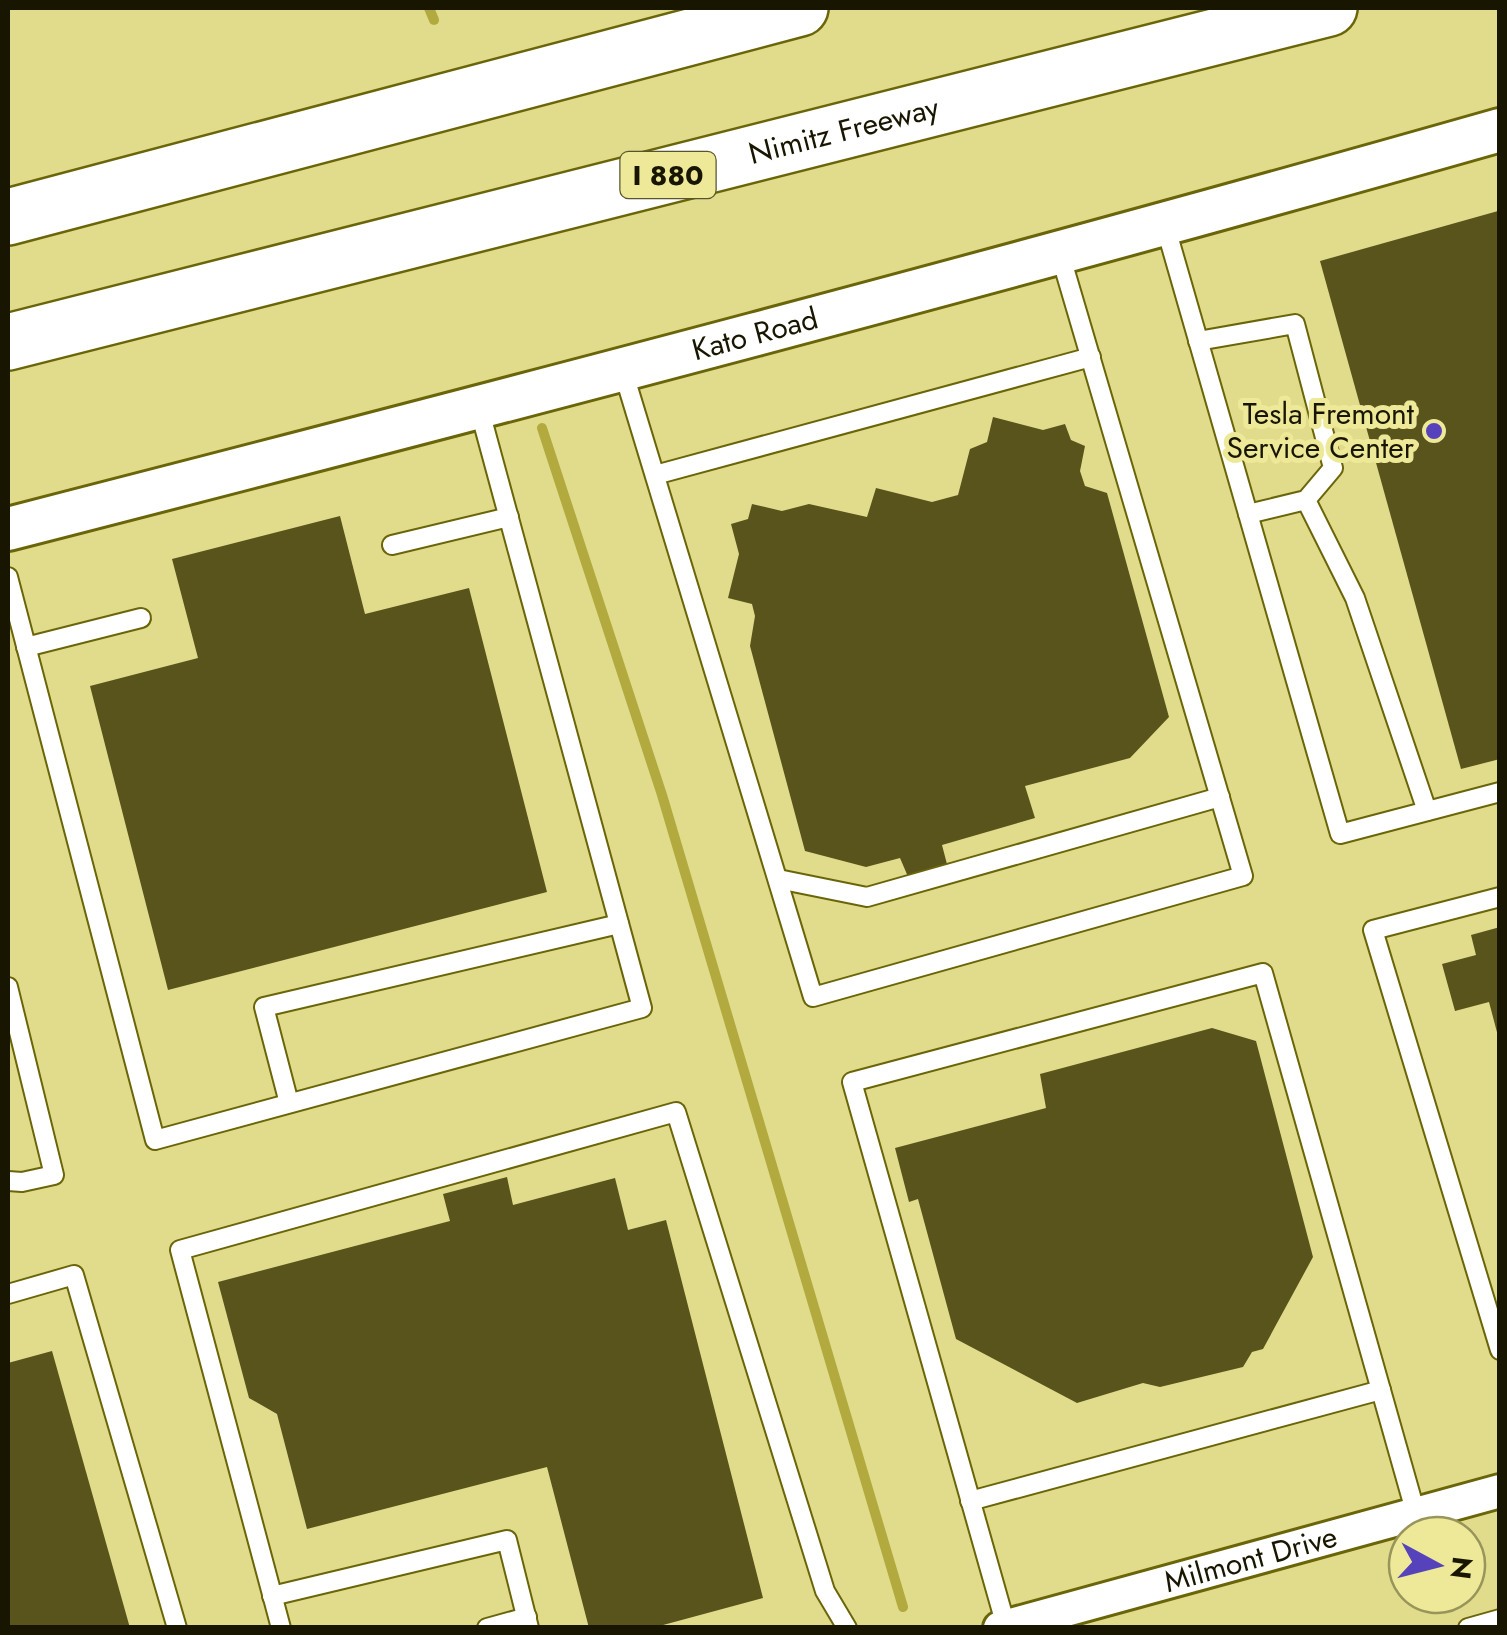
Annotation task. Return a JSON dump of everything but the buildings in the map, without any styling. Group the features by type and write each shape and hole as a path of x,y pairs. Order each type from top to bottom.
{"highway":[{"path":"8,218 800,8"},
{"name":"Nimitz Freeway","path":"8,342 1330,8"}],"street":[{"name":"Kato Road","path":"8,529 623,370 1165,225 1500,130"},
{"name":"Milmont Drive","path":"1021,1625 1500,1491"}],"lane":[{"path":"1165,225 1340,834 1500,792"},
{"path":"623,370 813,996 1243,876 1060,253"},
{"path":"1198,341 1296,324 1334,468 1306,500 1248,514"},
{"path":"654,476 1091,357"},
{"path":"8,577 154,1140 642,1008 480,408"},
{"path":"1306,500 1354,598 1427,812"},
{"path":"392,545 509,518"},
{"path":"26,647 141,618"},
{"path":"778,879 867,897 1220,797"},
{"path":"1500,897 1373,930 1500,1350"},
{"path":"290,1103 264,1007 619,924"},
{"path":"1021,1625 970,1501 852,1082 1264,973 1416,1514"},
{"path":"8,987 54,1175 8,1181"},
{"path":"281,1628 180,1250 676,1112 826,1591 846,1628"},
{"path":"8,1294 74,1275 177,1628"},
{"path":"970,1501 1381,1390"},
{"path":"272,1596 507,1540 528,1622 487,1628"},
{"path":"1468,1628 1500,1619"}],"waterway":[{"path":"429,8 434,20"},
{"path":"542,428 662,795 903,1607"}],"place":[{"name":"Tesla Fremont Service Center","path":"1434,431"}]}
